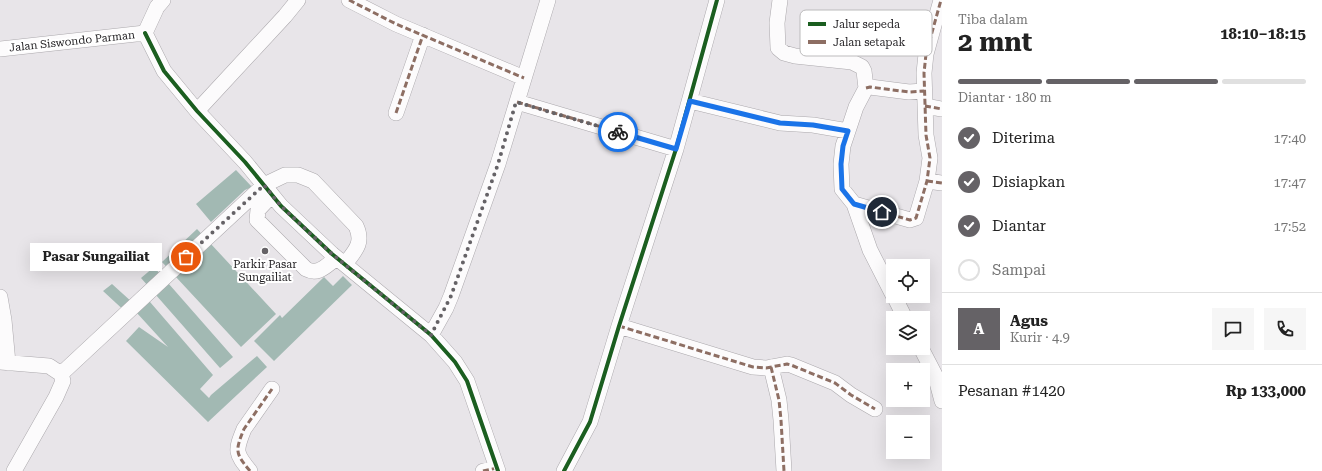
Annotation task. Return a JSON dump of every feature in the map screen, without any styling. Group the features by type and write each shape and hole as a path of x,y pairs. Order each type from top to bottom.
{"street":[{"path":"197,111 298,0"},
{"path":"349,0 396,24 524,78"},
{"path":"431,335 443,313 498,164 548,0"},
{"path":"564,471 583,438 590,422 676,149 718,0"},
{"path":"780,0 777,23 778,48 784,53 795,56 852,62 862,67 864,71 866,88 856,106 843,146 841,164 842,189 854,204 870,250 886,281"},
{"path":"932,32 941,0"},
{"path":"158,2 145,33 164,71 197,111 281,206 341,261 431,335 455,362 467,381 493,470"},
{"name":"Jalan Siswondo Parman","path":"0,48 145,33"},
{"path":"396,112 423,35"},
{"path":"854,204 913,220 916,218 935,182 926,135 926,56"},
{"path":"866,88 870,87 909,92 925,98 942,109"},
{"path":"690,101 780,123 813,125 848,131"},
{"path":"516,102 676,149"},
{"path":"61,374 268,190 285,175 298,175 313,181 329,196 356,226 360,234 358,247 341,261 317,272 311,272 306,269 257,220 258,210 268,190"},
{"path":"0,297 4,320 4,362 49,366 61,374 63,381 56,397 14,471"},
{"path":"619,326 753,367 771,367 787,364 791,365 834,383 851,395 875,408"},
{"path":"925,355 935,375 942,401"},
{"path":"771,367 779,400 784,467"},
{"path":"250,471 238,456 242,435 244,429 272,389"}],"building":[{"path":"236,170 252,187 245,190 211,222 196,204"},
{"path":"197,229 276,314 241,347 162,262"},
{"path":"154,267 233,357 220,368 141,278"},
{"path":"343,276 352,285 274,361 254,341 280,315 282,318 324,277 333,286"},
{"path":"112,284 133,303 144,295 213,375 200,389 209,398 257,356 267,367 208,422 126,341 139,327 168,347 136,312 129,315 103,291"}],"marked path":[{"path":"349,0 396,24 524,78"},
{"path":"932,32 941,0"},
{"path":"396,113 423,35"},
{"path":"854,204 910,220 916,218 927,181 930,158 926,135 924,73 926,56"},
{"path":"866,88 870,87 909,92 924,91"},
{"path":"690,101 780,123 813,125 848,131"},
{"path":"517,102 676,149"},
{"path":"925,106 942,109"},
{"path":"927,181 942,183"},
{"path":"619,326 753,367 766,368 787,364 791,365 835,383 851,395 875,409"},
{"path":"771,367 779,400 784,471"},
{"path":"250,471 239,456 239,442 244,429 272,389"},
{"path":"483,471 497,468"}],"cycle path":[{"path":"564,471 590,422 676,149 717,0"},
{"path":"145,33 164,71 197,111 245,162 281,206 332,254 431,335 455,362 467,381 498,471"}],"way so far":[{"path":"186,257 264,185 281,206 332,254 431,335 451,296 498,164 516,102 618,132"}],"place":[{"name":"Parkir Pasar Sungailiat","path":"265,251"},
{"name":"Pasar Sungailiat","path":"186,257"}],"route":[{"path":"618,132 676,149 690,101 780,123 813,125 848,131 843,146 841,164 842,189 854,204 882,212"}]}
